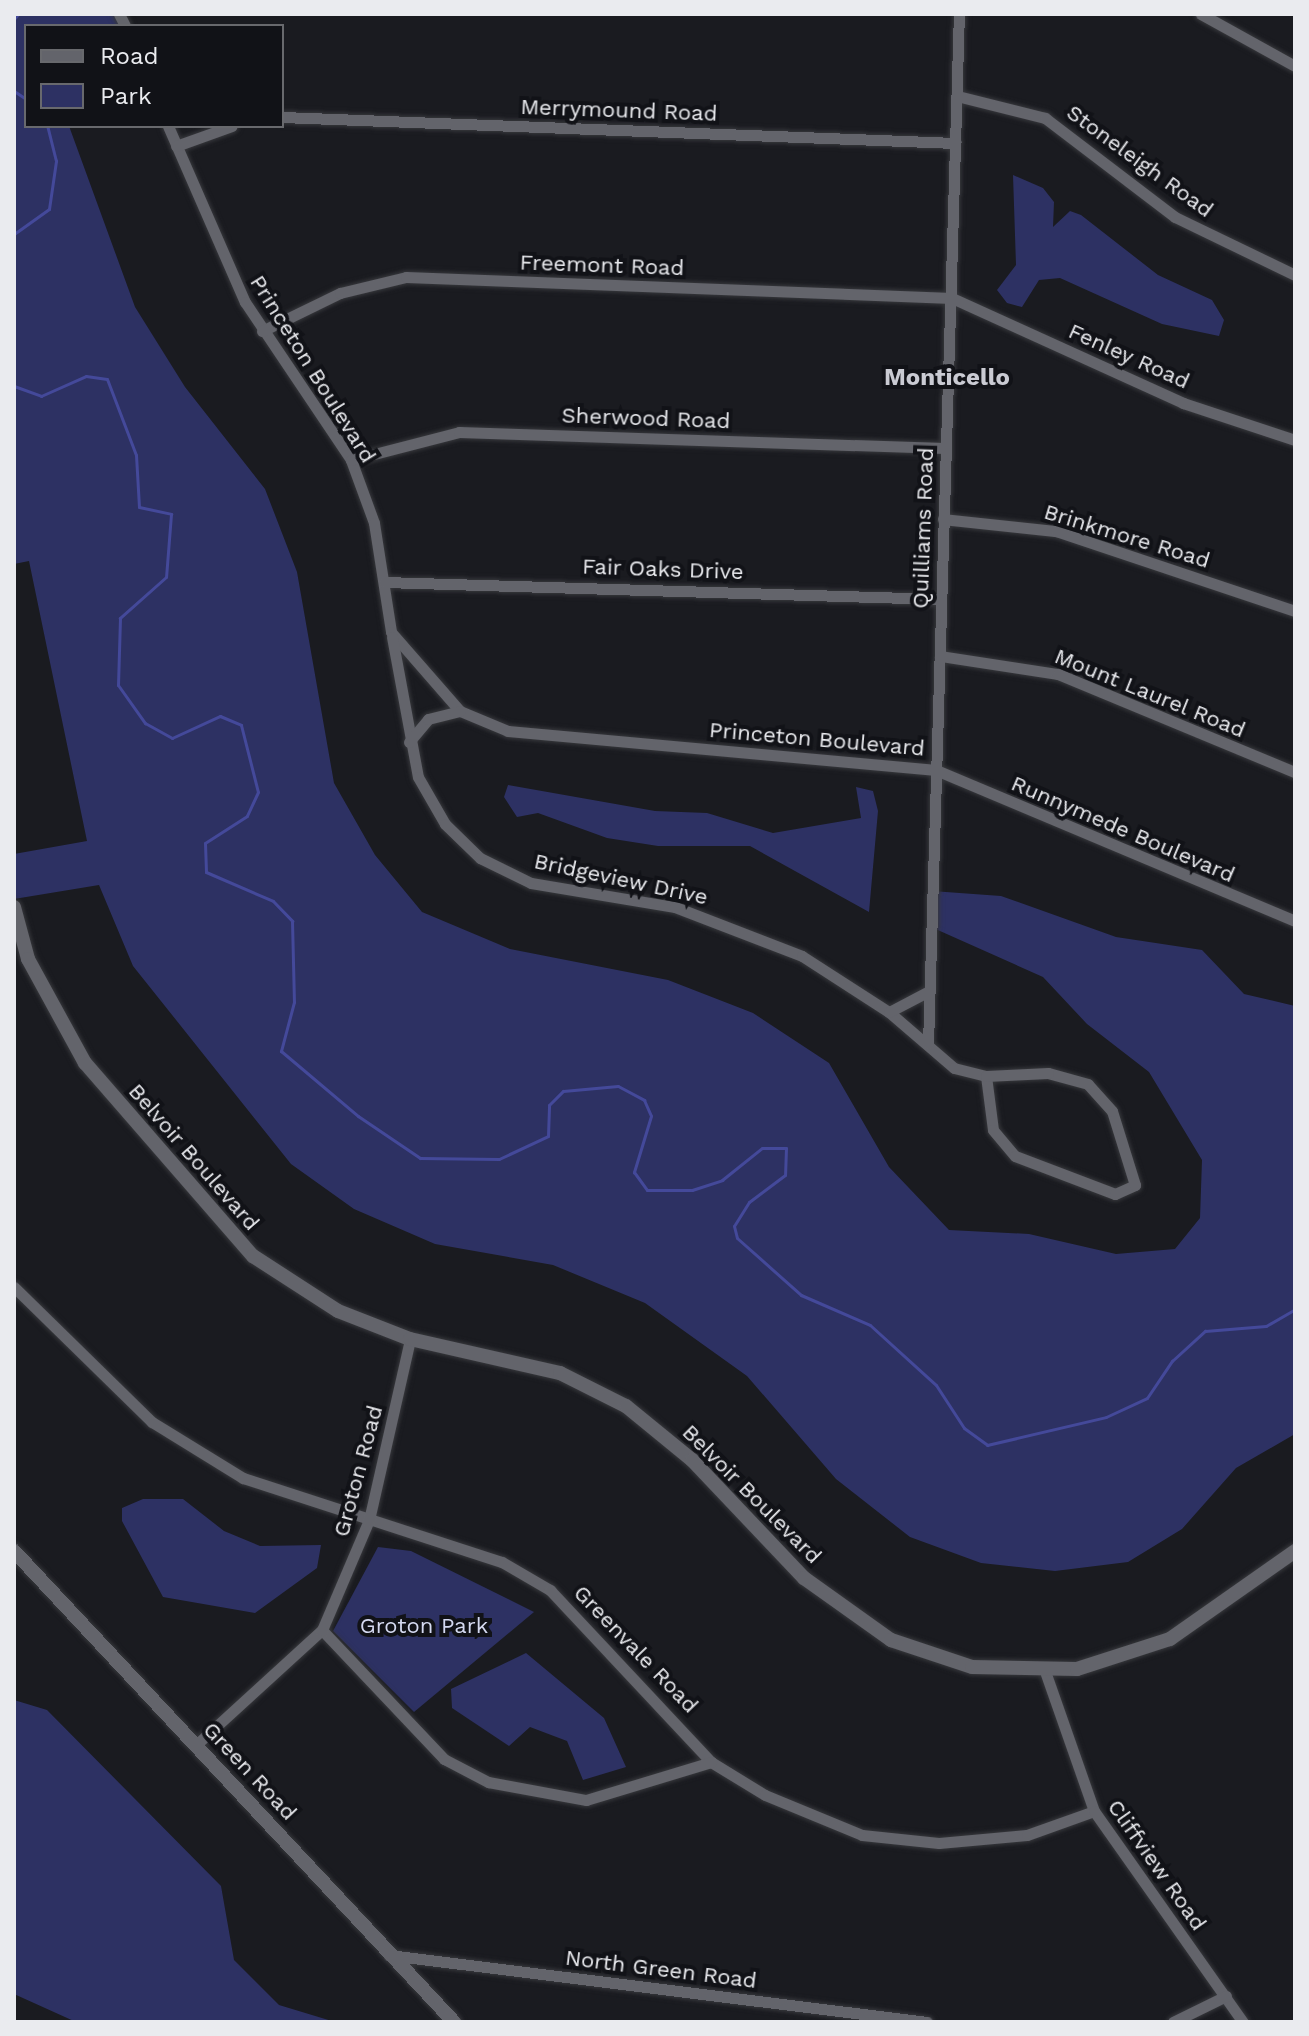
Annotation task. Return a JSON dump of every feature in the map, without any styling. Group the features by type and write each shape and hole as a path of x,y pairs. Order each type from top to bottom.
{"street":[{"name":"Quilliams Road","path":"928,1044 959,14"},
{"path":"1201,14 1295,66"},
{"name":"Stoneleigh Road","path":"957,96 1045,118 1175,217 1295,275"},
{"name":"Merrymound Road","path":"284,117 955,143"},
{"name":"Princeton Boulevard","path":"169,128 262,331 351,460 384,582 391,632 460,711 508,731 936,770"},
{"path":"176,146 226,128"},
{"name":"Freemont Road","path":"262,331 340,293 406,277 952,298"},
{"name":"Fenley Road","path":"952,298 1183,403 1295,440"},
{"name":"Sherwood Road","path":"351,460 459,432 945,448"},
{"name":"Brinkmore Road","path":"943,519 1056,531 1295,611"},
{"name":"Fair Oaks Drive","path":"384,582 941,599"},
{"name":"Bridgeview Drive","path":"391,632 409,742 418,777 445,824 505,873 675,907 745,930 834,974 889,1012 954,1068 986,1076"},
{"name":"Mount Laurel Road","path":"940,656 1058,674 1295,772"},
{"path":"409,742 428,719 460,711"},
{"name":"Runnymede Boulevard","path":"936,770 1295,921"},
{"name":"Belvoir Boulevard","path":"14,907 28,959 85,1063 253,1256 338,1311 410,1339 560,1373 626,1406 692,1460 804,1578 891,1640 972,1667 1046,1674 1170,1639 1295,1551"},
{"path":"889,1012 929,991"},
{"path":"1048,1073 1088,1084 1112,1111 1135,1185 1115,1194 1015,1156 989,1119 986,1076 1048,1073"},
{"name":"Greenvale Road","path":"14,1287 152,1422 243,1478 502,1562 550,1590 711,1762 765,1795 862,1835 987,1842 1094,1811"},
{"name":"Groton Road","path":"197,1744 322,1630 369,1520 410,1339"},
{"name":"Green Road","path":"14,1551 454,2022"},
{"path":"322,1630 444,1759 488,1782 586,1800 711,1762"},
{"name":"Cliffview Road","path":"1046,1674 1094,1811 1243,2022"},
{"name":"North Green Road","path":"389,1955 927,2022"},
{"path":"1173,2022 1226,1996"}],"green space":[{"path":"14,14 119,14 124,24 24,24 24,128 70,128 135,307 185,387 265,489 297,572 334,783 375,855 422,912 510,949 668,980 753,1013 829,1063 889,1167 949,1230 1029,1234 1116,1254 1175,1249 1200,1218 1202,1160 1149,1072 1087,1024 1043,977 931,927 932,891 1001,896 1116,937 1202,950 1244,994 1295,1006 1295,1434 1236,1468 1182,1529 1128,1562 1055,1571 981,1563 910,1537 836,1479 747,1376 645,1303 553,1265 435,1244 354,1209 291,1164 133,966 99,885 14,899 14,854 87,841 29,561 14,564"},
{"path":"1013,175 1043,188 1054,202 1053,227 1070,211 1081,215 1158,275 1212,300 1224,320 1219,336 1162,324 1060,278 1039,280 1022,307 1007,303 997,290 1016,265"},
{"path":"508,785 655,811 707,813 773,833 861,818 856,787 873,791 878,811 869,912 750,846 658,846 607,838 538,813 517,817 504,797"},
{"path":"143,1499 183,1499 224,1531 260,1546 321,1545 317,1568 255,1613 163,1597 122,1521 122,1508"},
{"name":"Groton Park","path":"378,1547 411,1551 534,1612 414,1712 333,1631"},
{"path":"526,1653 604,1718 626,1767 583,1780 567,1741 530,1727 509,1746 452,1708 451,1689"},
{"path":"14,1700 47,1710 221,1886 234,1960 279,2005 335,2022 76,2022 14,1994"}],"waterway":[{"path":"14,19 18,14"},
{"path":"14,91 24,98"},
{"path":"14,234 49,209 56,161 48,128"},
{"path":"14,386 41,396 86,376 107,379 136,455 139,507 171,514 166,577 120,618 118,685 145,723 172,738 220,716 241,725 258,792 247,816 205,843 206,872 273,901 292,921 294,1002 281,1051 358,1116 420,1158 499,1159 548,1136 549,1105 563,1091 618,1086 644,1100 651,1116 634,1172 647,1190 692,1190 722,1180 762,1148 786,1148 785,1175 749,1202 734,1226 737,1238 801,1295 870,1325 936,1385 964,1428 987,1445 1106,1417 1147,1398 1172,1361 1205,1331 1266,1326 1295,1309"}],"district":[{"name":"Monticello","path":"947,378"}]}
